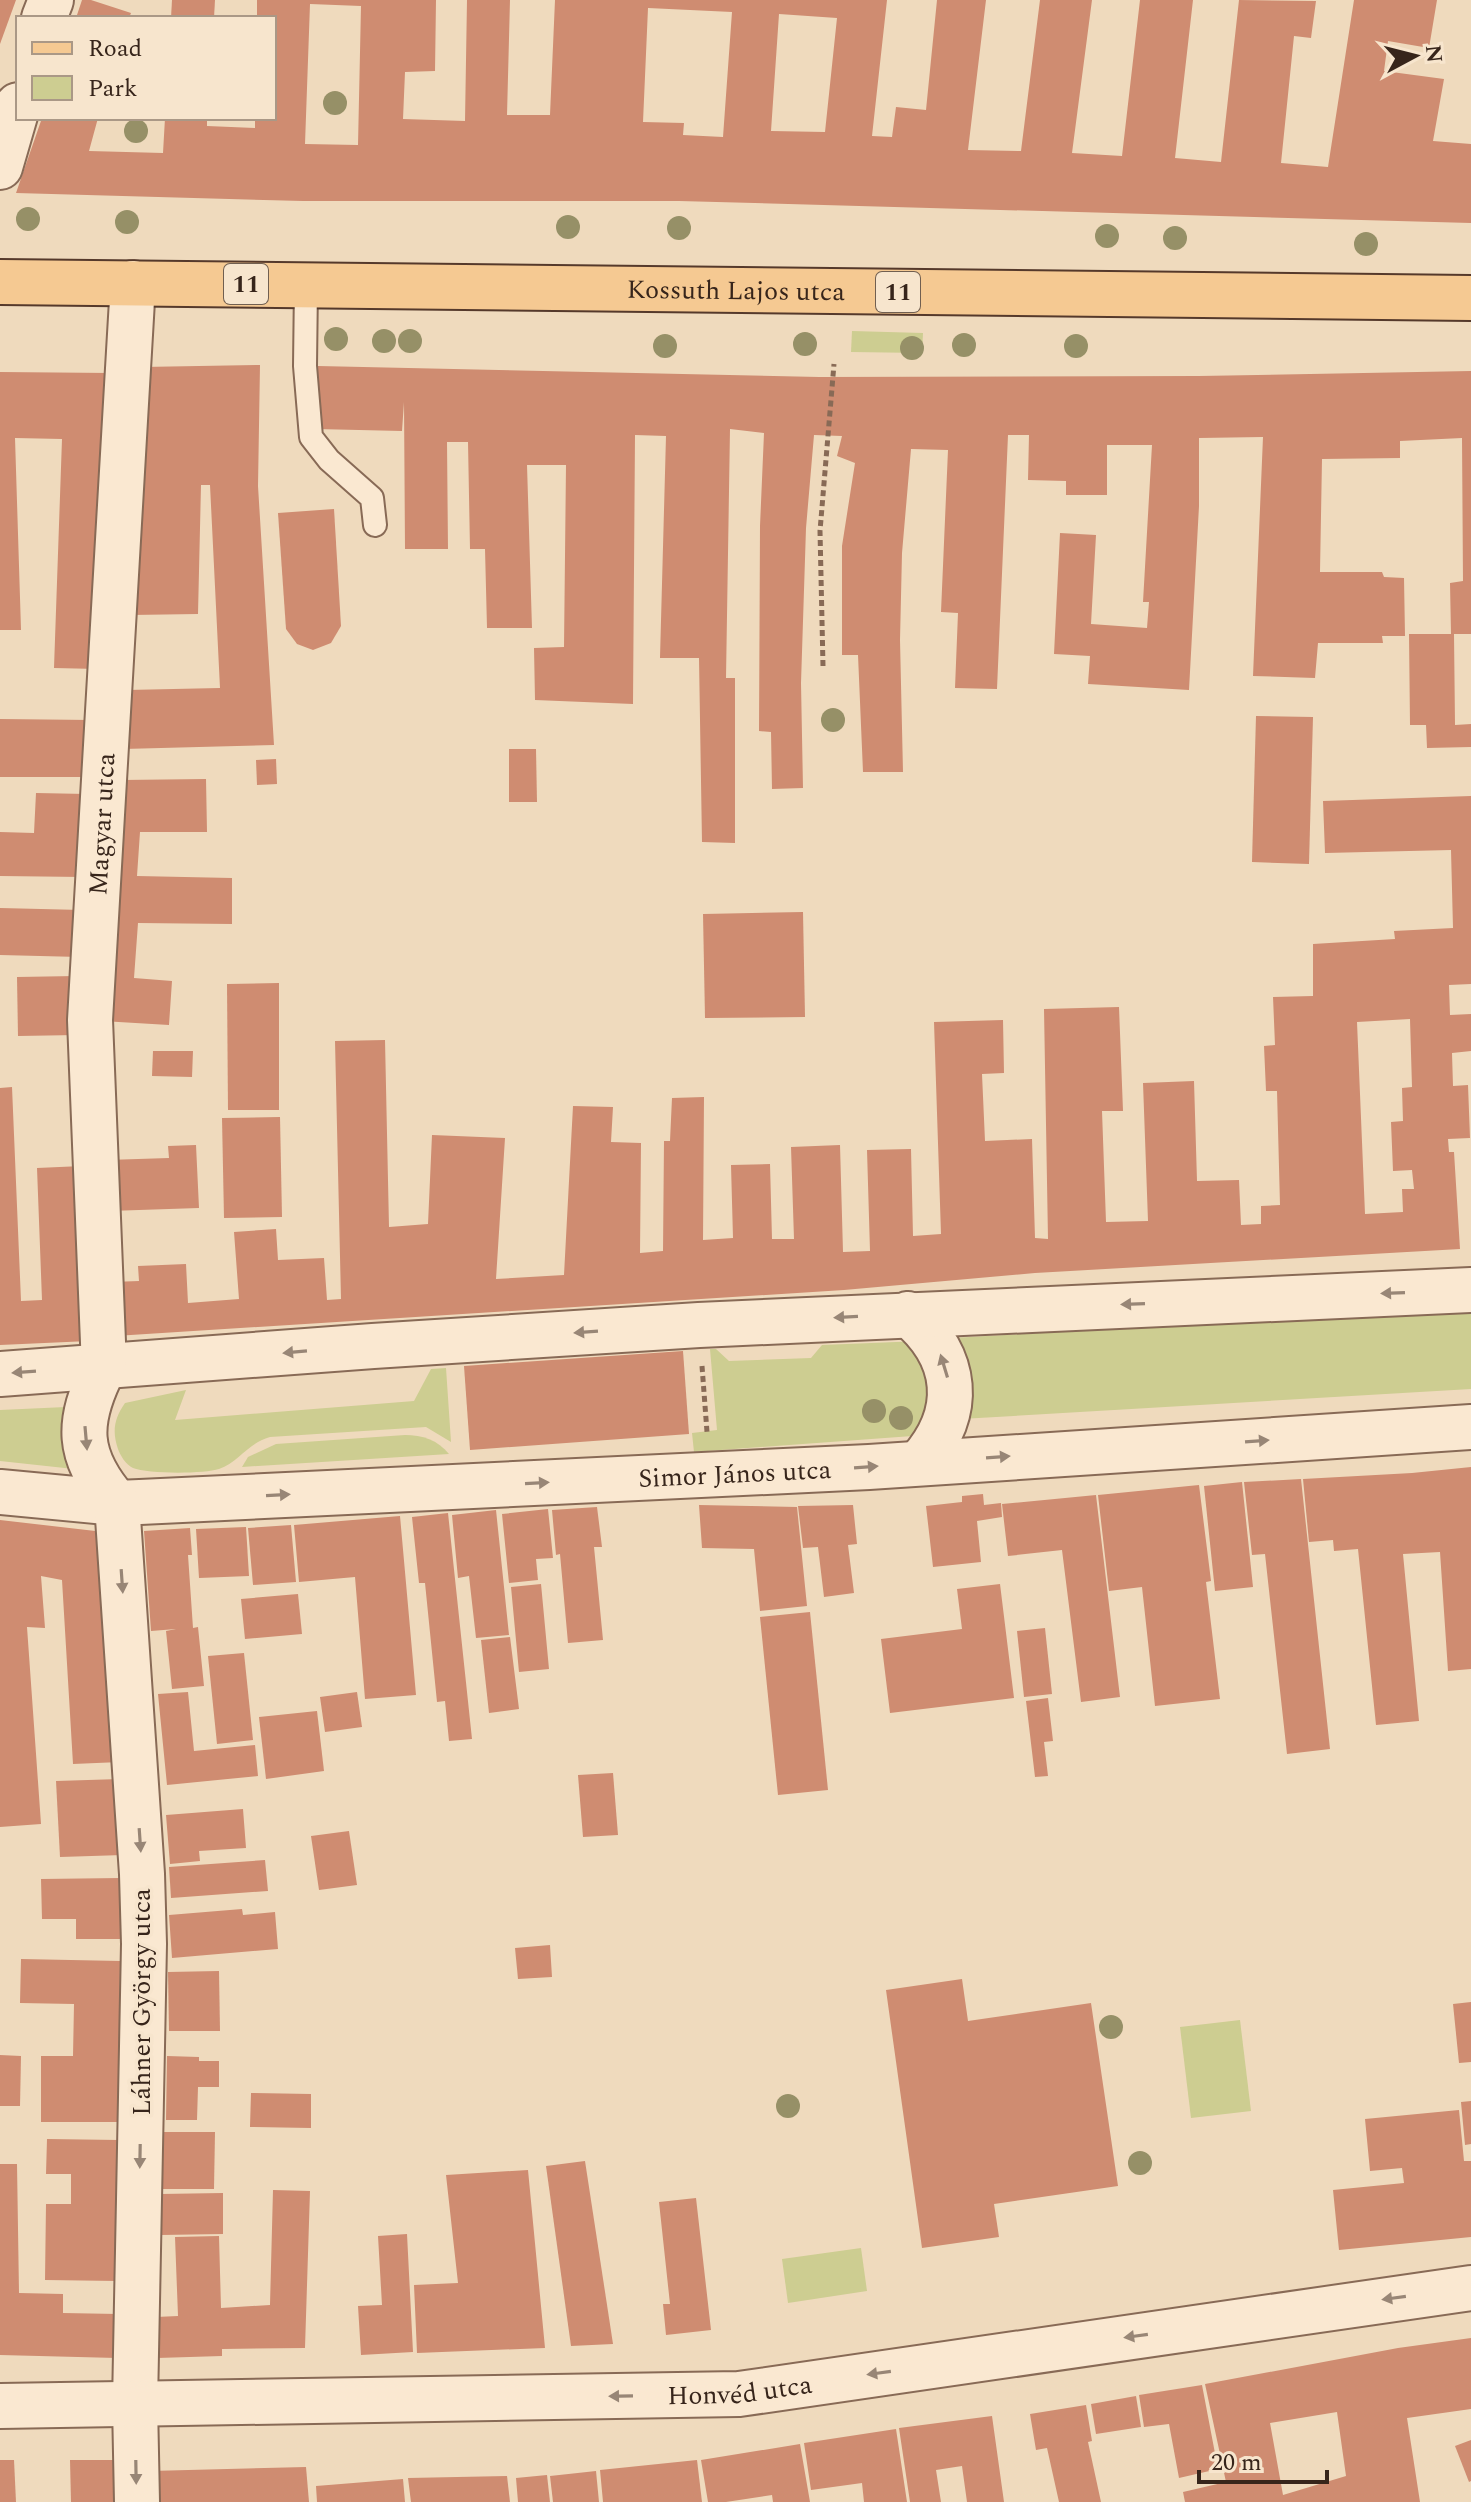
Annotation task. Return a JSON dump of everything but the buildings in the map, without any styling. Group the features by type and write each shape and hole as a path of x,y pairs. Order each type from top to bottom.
{"main road":[{"name":"Kossuth Lajos utca","path":"0,282 1471,298"}],"street":[{"path":"0,167 16,112"},
{"name":"Magyar utca","path":"104,1367 90,1020 133,283"},
{"path":"0,1374 699,1325 1471,1290"},
{"path":"908,1314 925,1328 938,1346 947,1366 950,1389 943,1430 920,1462"},
{"path":"104,1367 90,1395 84,1423 85,1442 90,1464 100,1483 117,1503"},
{"name":"Simor János utca","path":"0,1492 117,1503 710,1475 1471,1427"},
{"name":"Láhner György utca","path":"117,1503 144,1944 135,2404 137,2502"},
{"name":"Honvéd utca","path":"0,2406 739,2394 1471,2288"}],"lane":[{"path":"306,285 305,366 311,437 329,460 372,498 375,525"}],"path":[{"path":"823,666 820,531 834,364"},
{"path":"699,1325 710,1475"}],"green space":[{"path":"852,331 923,333 922,353 851,352"},
{"path":"1471,1308 1471,1389 961,1419 952,1338"},
{"path":"921,1341 930,1360 926,1435 694,1452 692,1433 717,1430 710,1349 716,1349 729,1361 811,1358 822,1345"},
{"path":"446,1368 451,1442 426,1427 270,1437 219,1469 176,1473 133,1468 122,1457 116,1443 115,1425 125,1403 186,1390 175,1420 414,1401 431,1369"},
{"path":"66,1407 74,1469 0,1461 0,1410"},
{"path":"405,1435 429,1439 449,1454 242,1467 248,1457 276,1444"},
{"path":"1240,2020 1251,2111 1191,2118 1180,2027"},
{"path":"861,2248 867,2291 788,2303 782,2259"}]}
